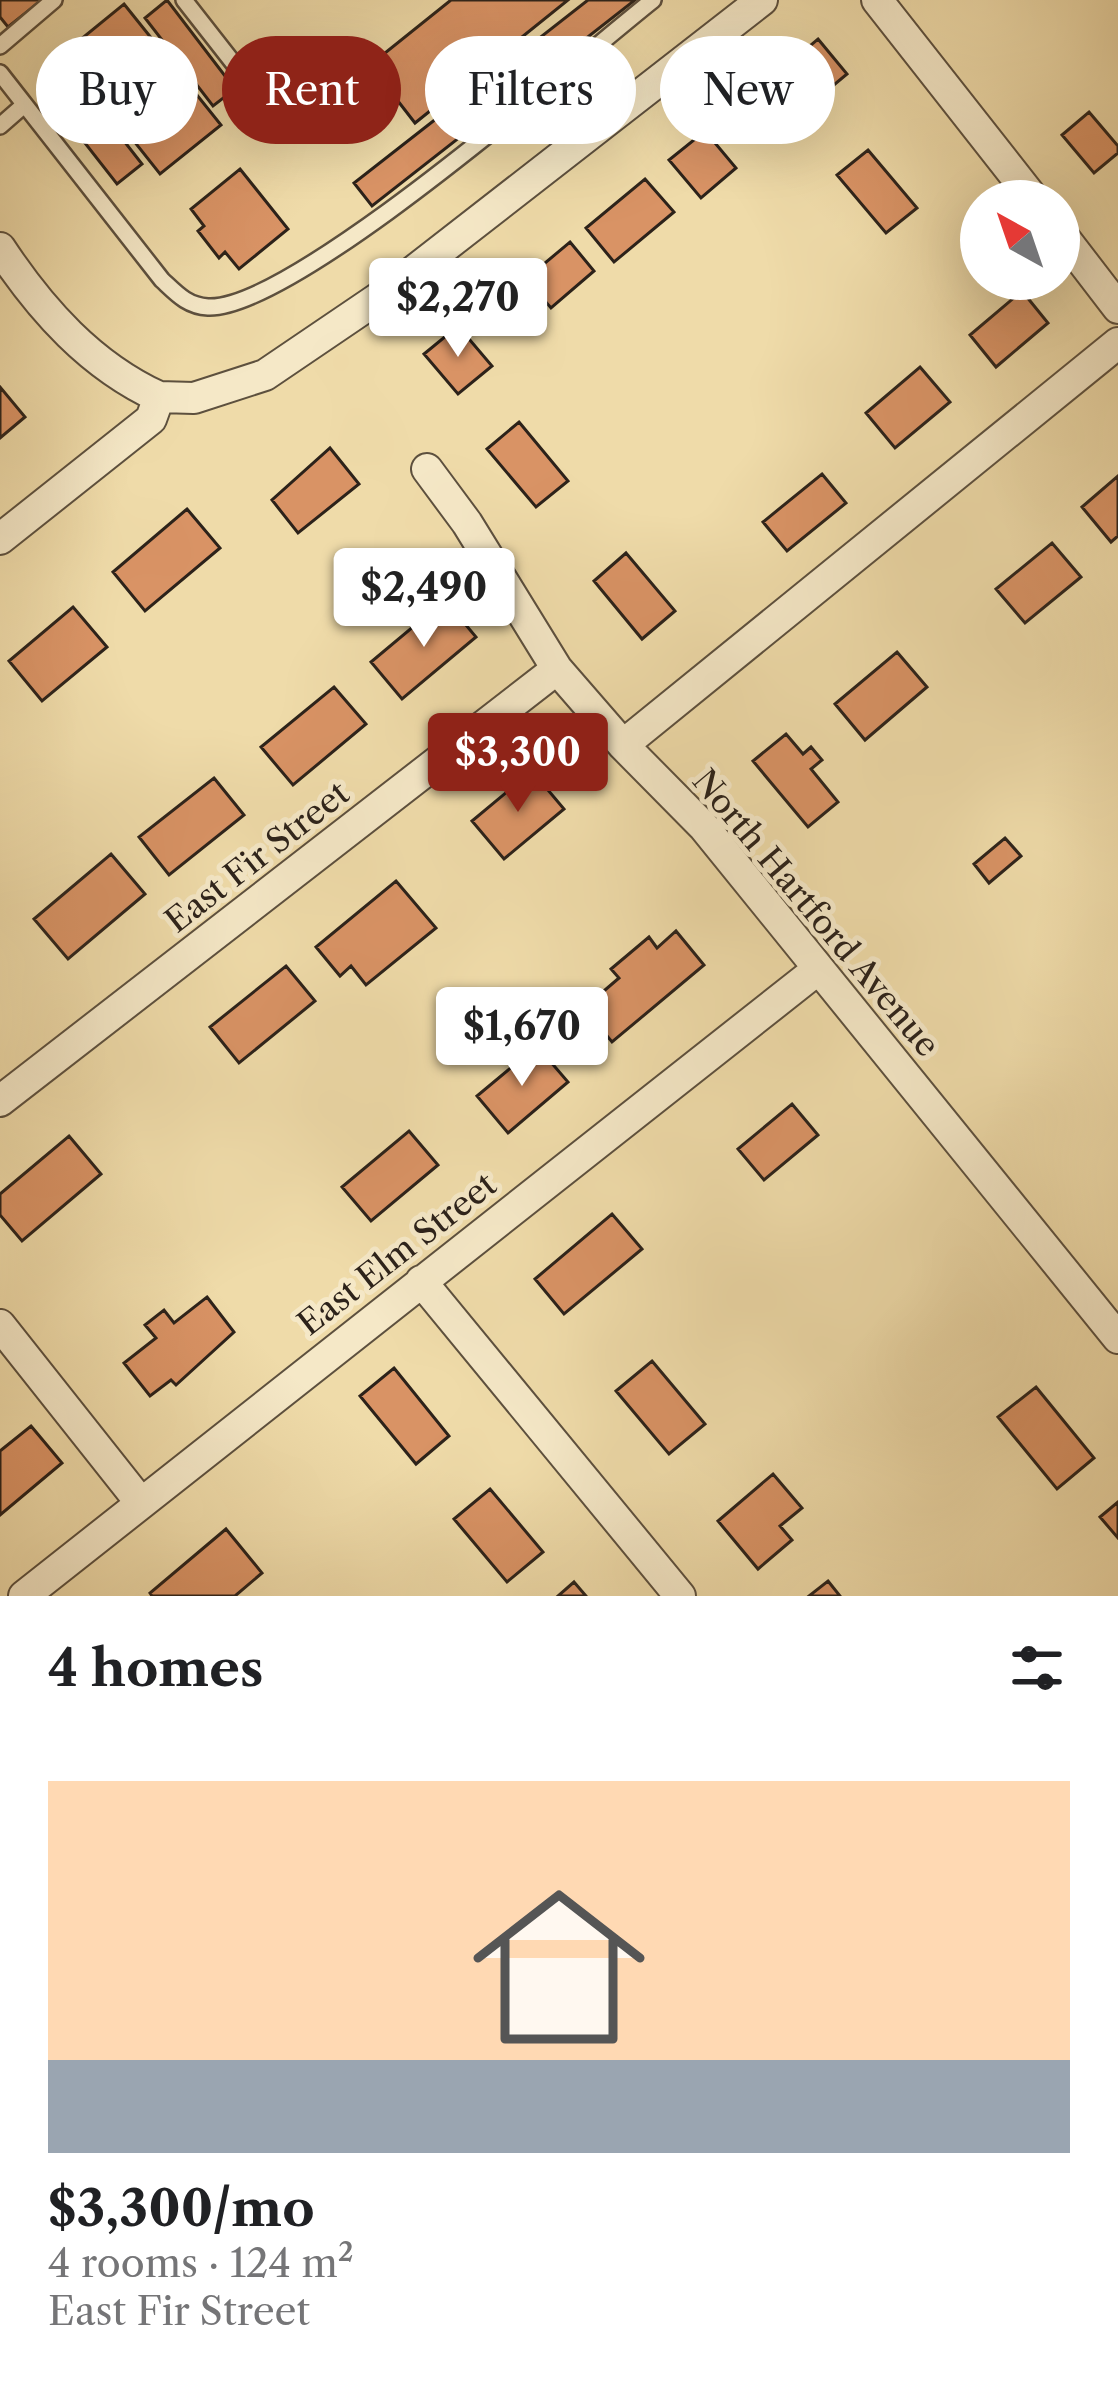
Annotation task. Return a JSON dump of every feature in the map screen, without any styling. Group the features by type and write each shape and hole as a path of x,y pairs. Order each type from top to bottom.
{"street":[{"path":"0,248 32,297 119,379 159,397 194,398 265,375 383,295 762,0"},
{"path":"877,0 1018,180"},
{"path":"1080,258 1118,308"},
{"path":"623,745 1118,343"},
{"path":"0,539 151,419 159,397"},
{"name":"North Hartford Avenue","path":"427,470 502,578 557,670 704,827 1118,1338"},
{"name":"East Fir Street","path":"0,1101 557,670"},
{"name":"East Elm Street","path":"37,1592 141,1503 817,970"},
{"path":"421,1281 680,1596"},
{"path":"0,1325 141,1503"}],"lane":[{"path":"0,46 54,0"},
{"path":"184,0 222,49"},
{"path":"0,73 162,280 183,300 222,306 281,281 369,227 652,0"},
{"path":"0,126 25,104"}],"building":[{"path":"0,0 42,0 8,27 0,17"},
{"path":"167,0 195,36 159,36 145,18"},
{"path":"451,0 568,0 523,36 425,36 425,115 415,123 401,105 401,40"},
{"path":"588,0 635,0 589,36 542,36"},
{"path":"124,4 150,36 85,36"},
{"path":"198,41 222,72 222,99 213,106 198,87"},
{"path":"835,60 847,74 835,84"},
{"path":"198,96 221,125 198,143"},
{"path":"1089,112 1118,146 1118,153 1094,173 1062,135"},
{"path":"425,127 425,144 451,144 372,206 354,183"},
{"path":"86,144 126,144 142,164 117,184"},
{"path":"136,144 197,144 160,174"},
{"path":"689,144 716,144 736,168 701,198 669,160"},
{"path":"868,150 917,208 886,233 837,175"},
{"path":"240,169 288,229 239,269 225,252 219,258 198,231 204,226 191,209"},
{"path":"645,179 674,212 614,262 586,228"},
{"path":"570,242 594,271 551,308 526,279"},
{"path":"1011,300 1029,300 1048,323 996,367 970,335"},
{"path":"458,326 492,366 458,394 424,354"},
{"path":"920,367 950,402 895,448 866,413"},
{"path":"0,387 25,417 0,438"},
{"path":"519,422 568,481 536,507 487,449"},
{"path":"330,448 359,484 298,533 272,500"},
{"path":"822,474 846,503 787,551 763,522"},
{"path":"1118,476 1118,536 1111,542 1082,507"},
{"path":"187,509 220,548 145,611 113,572"},
{"path":"1052,543 1081,577 1025,623 996,589"},
{"path":"626,553 675,611 642,639 594,581"},
{"path":"445,600 476,637 402,699 371,662"},
{"path":"73,607 107,647 42,701 9,661"},
{"path":"897,652 927,687 865,740 835,704"},
{"path":"334,687 366,724 293,785 261,747"},
{"path":"786,734 803,754 811,747 822,760 811,769 838,802 808,827 753,761"},
{"path":"532,771 564,809 504,859 472,821"},
{"path":"214,778 244,815 169,875 139,837"},
{"path":"1005,838 1021,856 989,883 974,864"},
{"path":"111,854 145,894 68,959 34,919"},
{"path":"396,881 436,928 366,985 351,966 340,976 316,947"},
{"path":"676,931 704,965 612,1042 584,1008 619,978 611,969 649,937 657,948"},
{"path":"286,966 315,1001 239,1063 210,1027"},
{"path":"537,1046 568,1082 508,1133 477,1096"},
{"path":"792,1104 818,1135 764,1180 738,1149"},
{"path":"409,1131 438,1165 371,1221 342,1187"},
{"path":"69,1136 101,1174 22,1241 0,1215 0,1194"},
{"path":"612,1214 642,1249 564,1314 535,1279"},
{"path":"207,1297 234,1332 176,1385 171,1380 150,1396 124,1363 156,1338 145,1325 164,1310 174,1323"},
{"path":"652,1361 705,1424 669,1454 616,1391"},
{"path":"394,1368 449,1436 416,1464 360,1396"},
{"path":"1036,1387 1094,1458 1057,1489 998,1417"},
{"path":"31,1426 62,1463 0,1515 0,1451"},
{"path":"773,1474 802,1508 780,1526 792,1540 758,1569 718,1521"},
{"path":"490,1489 543,1552 507,1582 454,1519"},
{"path":"1118,1502 1118,1538 1100,1517"},
{"path":"226,1529 262,1573 235,1596 152,1596 150,1593"},
{"path":"828,1581 840,1596 809,1596"},
{"path":"574,1582 586,1596 558,1596"}]}
